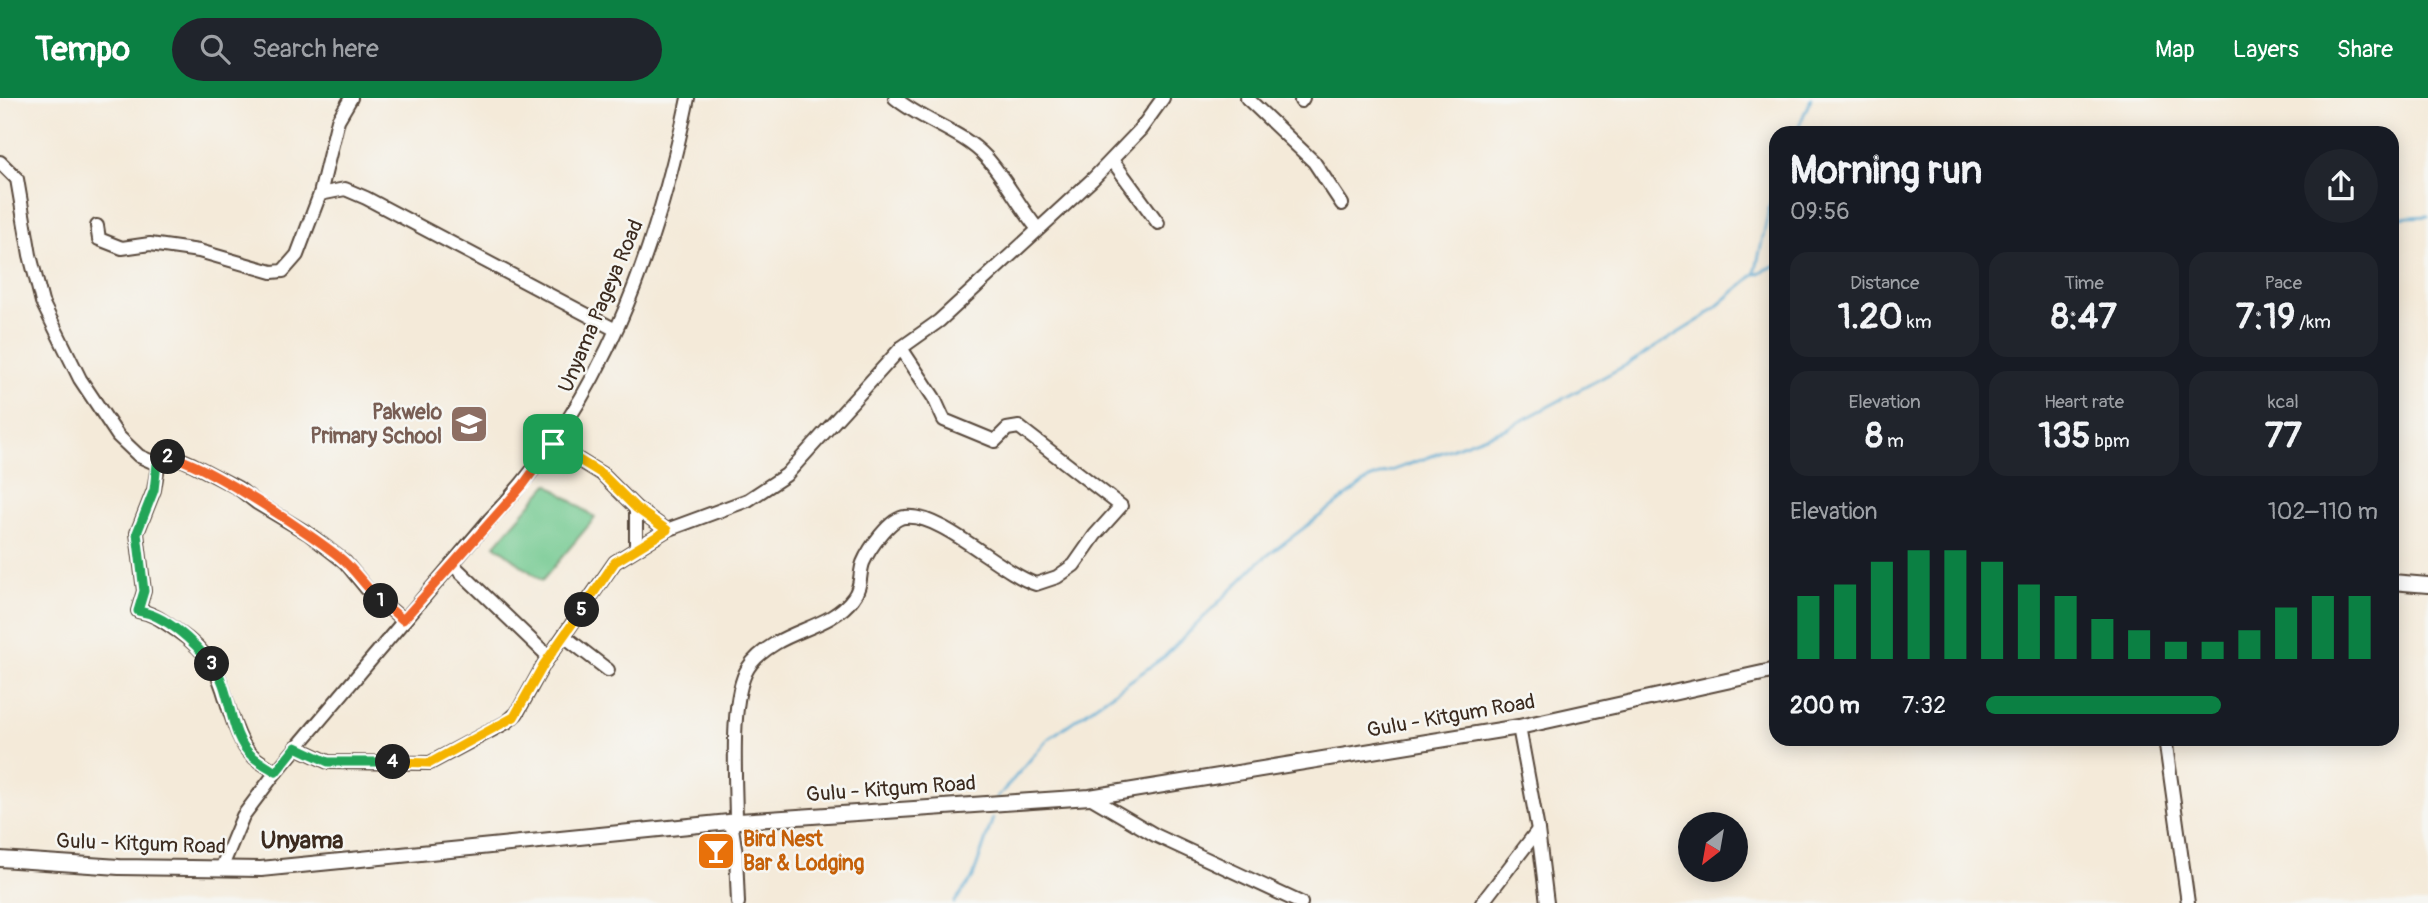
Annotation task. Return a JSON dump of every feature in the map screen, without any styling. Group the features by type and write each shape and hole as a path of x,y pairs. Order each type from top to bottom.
{"main road":[{"path":"2399,583 2428,585"},
{"name":"Gulu - Kitgum Road","path":"0,859 119,867 261,869 430,854 733,821 1090,797 1519,727 1769,672"}],"street":[{"path":"97,226 99,239 122,248 150,244 199,251 272,272 283,271 297,255 320,194 338,120 351,98"},
{"name":"Unyama Pageya Road","path":"221,869 239,823 276,772 403,620 523,485 591,385 635,285 663,207 688,98"},
{"path":"895,98 923,120 954,134 985,156 1037,228"},
{"path":"296,747 328,762 430,763 514,717 549,657 615,562 667,530 748,500 786,475 901,348 939,321 1112,160 1140,130 1163,98"},
{"path":"1247,98 1314,162 1342,204"},
{"path":"1112,160 1158,223"},
{"path":"0,162 17,179 28,244 43,302 80,379 118,436 139,456 157,464"},
{"path":"320,194 345,189 366,198 614,329"},
{"path":"738,903 733,821 739,696 747,668 776,643 811,628 848,604 859,587 865,560 889,524 896,519 911,517 940,528 1036,584 1057,577 1074,565 1095,534 1121,506 1019,427 1007,429 995,441 949,424 901,348"},
{"path":"553,444 602,474 636,508 667,530"},
{"path":"276,772 251,756 243,744 220,674 205,655 186,637 152,614 138,611 144,591 137,533 154,490 157,464 164,457 183,460 238,488 257,503 297,525 345,562 367,589 403,620"},
{"path":"636,508 636,547"},
{"path":"452,564 549,657"},
{"path":"564,636 608,670"},
{"path":"1519,727 1538,830 1547,903"},
{"path":"2166,746 2188,903"},
{"path":"1090,797 1155,835 1301,903"},
{"path":"1482,903 1538,830"}],"green space":[{"path":"548,484 595,518 542,581 495,545"}],"waterway":[{"path":"1799,126 1811,98"},
{"path":"997,798 1048,739 1164,657 1260,561 1369,479 1508,428 1628,364 1704,317 1755,274 1769,209"},
{"path":"2399,218 2428,216"},
{"path":"1757,274 1769,268"},
{"path":"954,903 973,877 993,818"}],"place":[{"name":"Pakwelo Primary School","path":"469,424"},
{"name":"Bird Nest Bar & Lodging","path":"716,851"}],"district":[{"name":"Unyama","path":"302,840"}],"route":[{"path":"553,444 602,474 636,508 667,530 615,562 544,664 514,717 430,763 328,762 296,747 276,772 251,756 243,744 220,674 205,655 186,637 152,614 138,611 144,591 137,551 137,533 154,490 155,468 164,457 174,456 192,464 238,488 257,503 297,525 345,562 367,589 403,620 523,485 553,444"}]}
